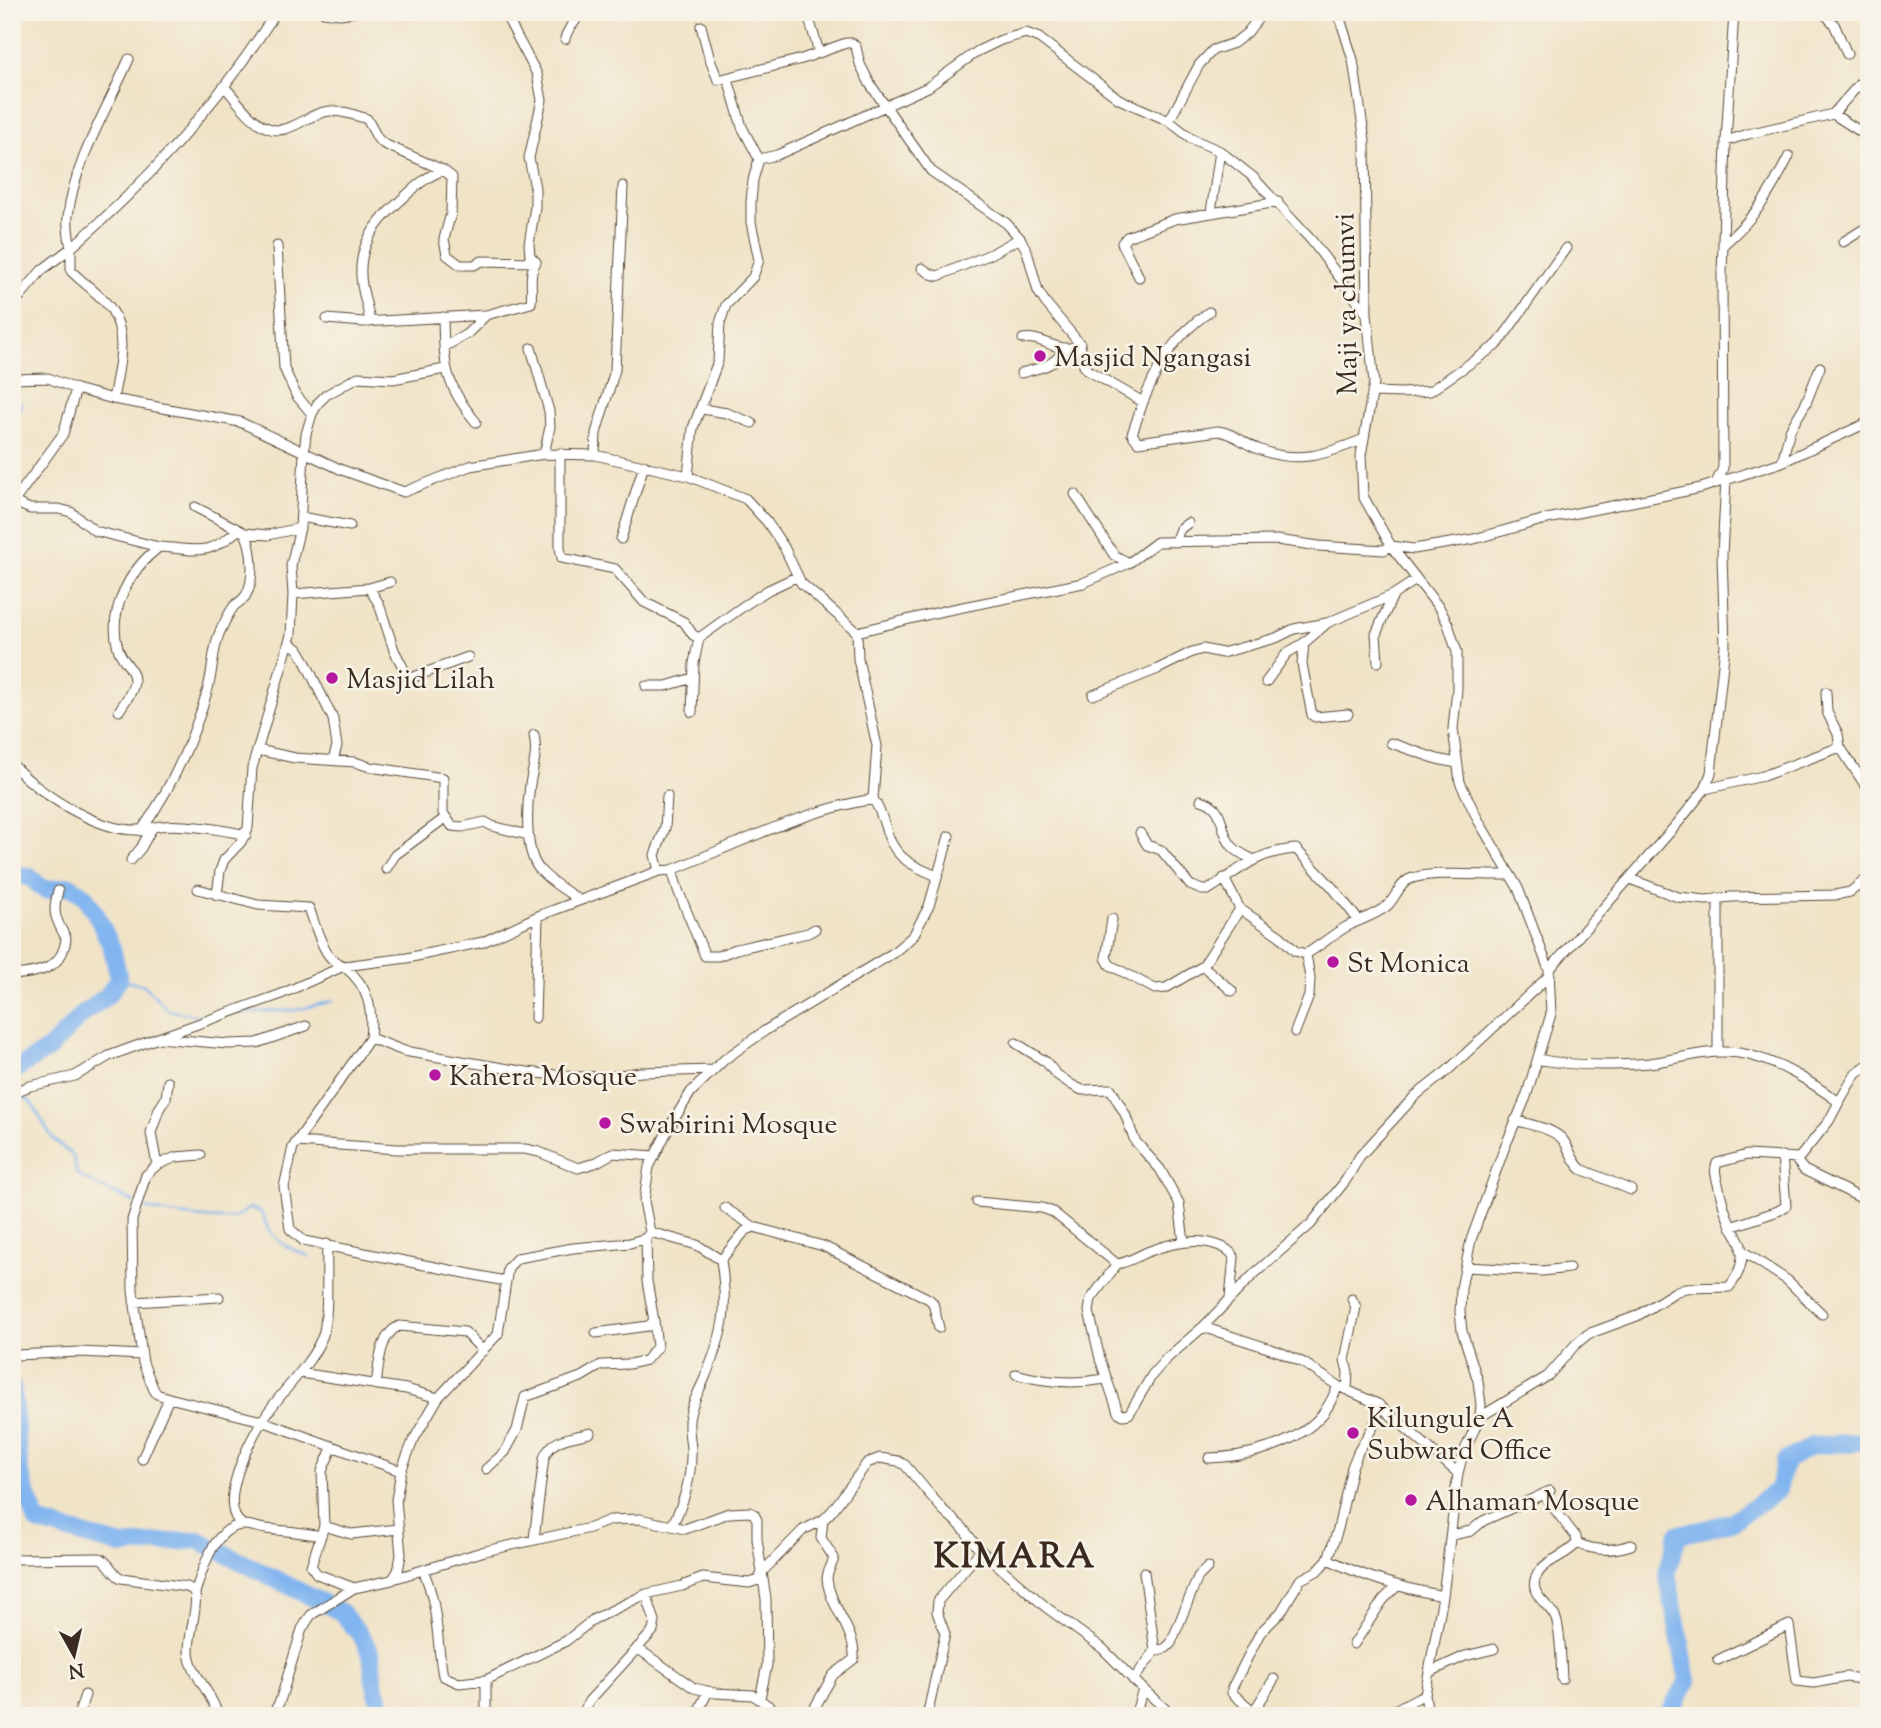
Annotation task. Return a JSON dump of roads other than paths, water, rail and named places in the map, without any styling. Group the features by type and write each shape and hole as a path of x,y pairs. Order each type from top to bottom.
{"street":[{"path":"12,306 42,270 71,248 133,192 167,155 246,60 276,12"},
{"path":"324,12 354,12"},
{"path":"504,12 537,74 542,100 529,158 535,188 535,207 529,244 530,256 536,262"},
{"path":"565,39 567,30 577,19 579,12"},
{"path":"807,12 820,52"},
{"path":"1169,121 1199,65 1213,50 1234,43 1247,33 1263,12"},
{"name":"Maji ya chumvi","path":"1339,12 1353,60 1365,141 1367,314 1374,392 1361,455 1363,496 1391,547 1410,568 1448,624 1457,652 1453,729 1460,782 1526,905 1549,972 1550,1014 1538,1059 1471,1240 1465,1267 1460,1312 1462,1331 1481,1395 1480,1417"},
{"path":"1716,484 1723,468 1724,244 1734,12"},
{"path":"1823,12 1834,24 1847,54"},
{"path":"701,26 718,80 852,43 870,84 931,171 1006,223 1020,238 1027,251 1038,291 1080,344 1084,366 1088,371 1143,402"},
{"path":"759,159 777,155 928,87 978,51 1008,37 1026,33 1054,47 1119,99 1169,121 1192,139 1220,151 1253,177 1319,250 1367,314"},
{"path":"113,399 121,352 120,330 111,309 71,271 68,217 74,189 92,136 129,59"},
{"path":"1727,141 1833,114 1869,73"},
{"path":"688,476 693,428 718,360 720,323 726,305 753,277 759,260 751,222 751,202 759,159 742,127 728,79"},
{"path":"224,86 258,123 269,129 283,130 328,111 349,113 367,119 378,139 384,144 453,177 452,205 444,239 447,255 460,265 474,265 482,261 536,262"},
{"path":"1833,114 1869,137"},
{"path":"1211,212 1220,151"},
{"path":"1724,244 1766,200 1789,156"},
{"path":"370,322 362,283 365,244 378,221 428,176 443,170"},
{"path":"595,455 596,433 615,370 623,186"},
{"path":"1139,277 1122,243 1126,237 1161,222 1278,202"},
{"path":"1843,242 1869,226"},
{"path":"922,268 938,276 1020,238"},
{"path":"277,246 284,368 296,395 312,414"},
{"path":"1374,392 1430,391 1498,344 1566,248"},
{"path":"327,319 370,322 486,315 531,303 533,294 530,271 536,262"},
{"path":"1209,312 1186,328 1155,374 1132,434 1138,442 1228,432 1258,449 1292,458 1317,456 1364,439"},
{"path":"443,347 467,334 486,315"},
{"path":"443,317 445,369 454,391 476,422"},
{"path":"1023,339 1045,342 1064,349 1080,344"},
{"path":"531,348 549,411 550,427 544,454"},
{"path":"1021,373 1046,367 1058,360 1064,349"},
{"path":"1782,462 1790,430 1806,403 1819,367"},
{"path":"217,895 224,860 246,835 252,768 289,642 293,594 291,565 300,528 306,434 312,414 318,402 358,377 393,379 445,369"},
{"path":"12,379 48,377 76,389 113,399 240,422 342,470 404,492 470,466 560,453 595,455 644,465 688,476 746,499 773,530 801,583 857,632 858,659 877,746 873,799 881,810 896,852 910,864 937,876"},
{"path":"76,389 63,434 13,503 30,509 59,509 71,512 95,531 159,547 202,551 213,549 242,532"},
{"path":"702,409 727,413 752,423"},
{"path":"857,632 943,611 1083,583 1129,563 1157,542 1277,540 1384,550 1391,547 1414,549 1474,539 1542,520 1716,484 1782,462 1869,422"},
{"path":"560,453 562,558 615,569 644,602 684,622 693,635 699,638"},
{"path":"621,539 644,465"},
{"path":"1230,1298 1234,1262 1232,1252 1211,1243 1184,1242 1156,1249 1130,1262 1117,1264 1091,1299 1089,1311 1106,1380 1118,1412 1129,1414 1152,1374 1166,1359 1321,1214 1360,1156 1415,1096 1447,1071 1549,972 1706,789 1718,724 1726,646 1722,555 1726,479"},
{"path":"1075,494 1114,555 1129,563"},
{"path":"195,507 242,532 268,535 300,528"},
{"path":"301,517 350,526"},
{"path":"1175,542 1180,529 1188,523"},
{"path":"141,831 160,804 190,737 207,691 218,637 234,606 244,599 249,589 249,541 242,532"},
{"path":"119,711 135,680 132,671 118,652 115,634 118,607 139,565 159,547"},
{"path":"692,712 699,638 752,600 798,576"},
{"path":"1093,695 1192,652 1203,649 1222,653 1276,638 1294,629 1327,623 1393,595 1416,580"},
{"path":"293,594 369,588 390,582"},
{"path":"369,588 379,604 394,650 408,677 468,657"},
{"path":"1378,662 1376,634 1393,595"},
{"path":"1266,682 1287,653 1304,643 1327,623"},
{"path":"289,642 298,649 304,659 333,719 337,746 333,760"},
{"path":"1304,643 1302,664 1312,715 1348,714"},
{"path":"646,686 666,686 694,678"},
{"path":"1826,692 1827,712 1838,734 1840,747 1869,791"},
{"path":"534,735 536,758 529,793 528,835 539,869 579,900"},
{"path":"1391,743 1457,763"},
{"path":"1706,789 1763,776 1840,747"},
{"path":"258,750 295,758 355,762 370,767 443,778 444,818 452,826 462,827 485,822 528,835"},
{"path":"12,764 35,785 82,815 107,826 141,831 161,824 214,828 246,835"},
{"path":"659,872 655,855 665,828 667,796"},
{"path":"12,1093 75,1076 109,1056 279,995 344,966 407,958 483,942 538,916 659,872 672,870 787,821 848,803 873,799"},
{"path":"1201,800 1211,803 1218,811 1231,846 1252,859"},
{"path":"386,869 395,855 444,818"},
{"path":"131,860 142,849 152,828"},
{"path":"1140,833 1147,845 1161,850 1190,885 1202,890 1208,890 1252,859 1268,853 1296,849 1333,888 1359,921"},
{"path":"486,1469 505,1452 517,1430 525,1397 581,1377 601,1365 630,1364 646,1360 657,1347 647,1281 648,1235 644,1202 649,1167 654,1156 691,1092 714,1070 765,1030 892,953 913,936 929,906 949,836"},
{"path":"672,870 705,956 718,956 815,929"},
{"path":"1224,878 1240,909 1280,936 1295,951 1306,954 1344,928 1373,916 1390,903 1407,880 1452,874 1480,877 1510,875"},
{"path":"1630,879 1678,897 1706,900 1835,895 1850,892 1869,877"},
{"path":"198,890 258,905 309,908 331,958 358,980 368,997 372,1017 370,1038 293,1147 284,1187 290,1230 304,1241 505,1281"},
{"path":"12,975 30,974 50,967 59,960 66,937 55,918 53,908 58,891"},
{"path":"1718,898 1718,1052"},
{"path":"1112,919 1106,958 1110,965 1144,986 1155,989 1166,988 1203,966 1240,909"},
{"path":"535,1018 538,916"},
{"path":"1295,1032 1308,996 1310,978 1306,954"},
{"path":"1203,966 1232,991"},
{"path":"159,1038 228,1044 257,1043 306,1026"},
{"path":"370,1038 404,1051 527,1072 575,1077 714,1070"},
{"path":"1016,1042 1046,1062 1056,1074 1082,1090 1111,1089 1125,1114 1135,1141 1160,1169 1179,1203 1184,1242"},
{"path":"1538,1059 1569,1065 1613,1065 1718,1052 1748,1055 1808,1080 1839,1102"},
{"path":"1795,1159 1799,1158 1829,1121 1856,1073 1869,1064"},
{"path":"157,1165 151,1133 159,1109 166,1098 167,1082"},
{"path":"1515,1120 1558,1135 1581,1169 1631,1190"},
{"path":"296,1142 397,1149 525,1149 578,1168 595,1163 613,1153 654,1156"},
{"path":"201,1155 186,1154 157,1165 146,1175 132,1220 134,1302 142,1355 154,1390 157,1394 169,1398 262,1421 401,1471"},
{"path":"1428,1716 1425,1694 1443,1596 1458,1472 1480,1417 1548,1376 1588,1334 1636,1316 1675,1292 1696,1287 1729,1287 1738,1277 1741,1250 1739,1238 1731,1227 1715,1173 1717,1163 1747,1155 1795,1159 1804,1170 1869,1202"},
{"path":"1731,1227 1786,1206 1782,1156"},
{"path":"977,1202 1042,1208 1053,1212 1117,1264"},
{"path":"724,1208 754,1227 823,1246 911,1288 933,1303 939,1328"},
{"path":"672,1525 682,1506 688,1482 691,1457 689,1416 716,1350 726,1308 721,1260 745,1231 754,1227"},
{"path":"392,1580 400,1562 396,1500 401,1471 413,1441 438,1398 498,1335 508,1268 517,1258 573,1248 631,1243 648,1235 697,1245 721,1260"},
{"path":"327,1244 324,1331 300,1373 262,1421 231,1493 234,1516 243,1525 264,1529 351,1534 398,1529"},
{"path":"1741,1250 1787,1280 1822,1314"},
{"path":"1465,1267 1542,1271 1569,1268"},
{"path":"134,1302 219,1297"},
{"path":"1209,1458 1242,1455 1277,1444 1298,1434 1321,1417 1343,1387 1348,1372 1345,1360 1356,1307 1352,1299"},
{"path":"596,1333 648,1326 654,1321"},
{"path":"376,1385 385,1340 393,1329 399,1326 466,1332 483,1351"},
{"path":"1203,1327 1280,1352 1378,1404 1458,1472"},
{"path":"16,1355 80,1352 142,1355"},
{"path":"300,1373 407,1389 438,1398"},
{"path":"1016,1374 1032,1379 1072,1383 1106,1380"},
{"path":"142,1459 169,1398"},
{"path":"1274,1679 1252,1714 1232,1693 1253,1643 1281,1612 1300,1580 1317,1571 1328,1559 1350,1476 1358,1452 1377,1420 1378,1404"},
{"path":"534,1539 547,1449 554,1442 590,1433"},
{"path":"332,1448 322,1471 322,1532 311,1566 317,1574 354,1588"},
{"path":"423,1570 435,1605 443,1676 458,1683 485,1679 566,1641 594,1619 646,1594 703,1578 754,1582 759,1580 762,1572 803,1530 823,1520 842,1499 867,1463 880,1458 898,1461 905,1465 981,1550 1047,1608 1102,1648 1173,1716"},
{"path":"1452,1535 1471,1531 1483,1521 1546,1492 1576,1537 1577,1543 1547,1564 1536,1577 1535,1585 1537,1595 1556,1619 1562,1679"},
{"path":"272,1716 280,1701 302,1629 310,1615 354,1588 392,1580 485,1550 590,1528 610,1520 640,1519 685,1529 729,1513 750,1512 757,1520 757,1539 766,1600 767,1665 760,1698"},
{"path":"810,1716 833,1675 854,1659 855,1649 838,1614 827,1578 834,1558 821,1538 823,1520"},
{"path":"218,1716 213,1698 189,1659 189,1634 195,1593 212,1547 225,1534 243,1525"},
{"path":"1577,1543 1588,1548 1601,1549 1619,1549 1631,1545"},
{"path":"929,1716 945,1634 936,1606 981,1550"},
{"path":"12,1559 100,1558 106,1561 114,1575 121,1578 187,1587 195,1593"},
{"path":"1328,1559 1347,1569 1397,1586 1443,1596"},
{"path":"1133,1680 1155,1651 1166,1648 1171,1643 1198,1577 1208,1567"},
{"path":"1144,1572 1155,1651"},
{"path":"1354,1644 1383,1600 1397,1586"},
{"path":"582,1716 589,1701 655,1626 646,1594"},
{"path":"1718,1660 1789,1625 1797,1681 1814,1684 1846,1677 1869,1680"},
{"path":"637,1648 694,1688 760,1698 783,1716"},
{"path":"1430,1672 1465,1656 1494,1649"},
{"path":"485,1679 486,1716"},
{"path":"1135,1716 1143,1689"},
{"path":"696,1716 708,1691"},
{"path":"1383,1716 1425,1694"},
{"path":"78,1716 85,1695"}],"waterway":[{"path":"12,426 22,403"},
{"path":"12,874 30,877 44,890 70,886 85,896 112,948 119,979 107,996 85,1012 50,1048 12,1072"},
{"path":"119,979 144,985 168,1010 205,1017"},
{"path":"239,1013 296,1010 333,1001"},
{"path":"16,1093 31,1102 52,1138 73,1156 77,1174 134,1202"},
{"path":"139,1205 172,1214 217,1219 236,1217 250,1208 261,1212 268,1228 279,1240 309,1256"},
{"path":"12,1387 20,1472 37,1522 122,1546 198,1540 341,1612 362,1637 371,1654 374,1682 384,1716"},
{"path":"1668,1716 1688,1681 1667,1573 1678,1534 1731,1522 1778,1490 1785,1461 1812,1446 1869,1441"}],"place":[{"name":"Masjid Ngangasi","path":"1040,356"},
{"name":"Masjid Lilah","path":"332,678"},
{"name":"St Monica","path":"1333,962"},
{"name":"Kahera Mosque","path":"435,1075"},
{"name":"Swabirini Mosque","path":"605,1123"},
{"name":"Kilungule A Subward Office","path":"1353,1433"},
{"name":"Alhaman Mosque","path":"1411,1500"}],"district":[{"name":"KIMARA","path":"1015,1555"}]}
